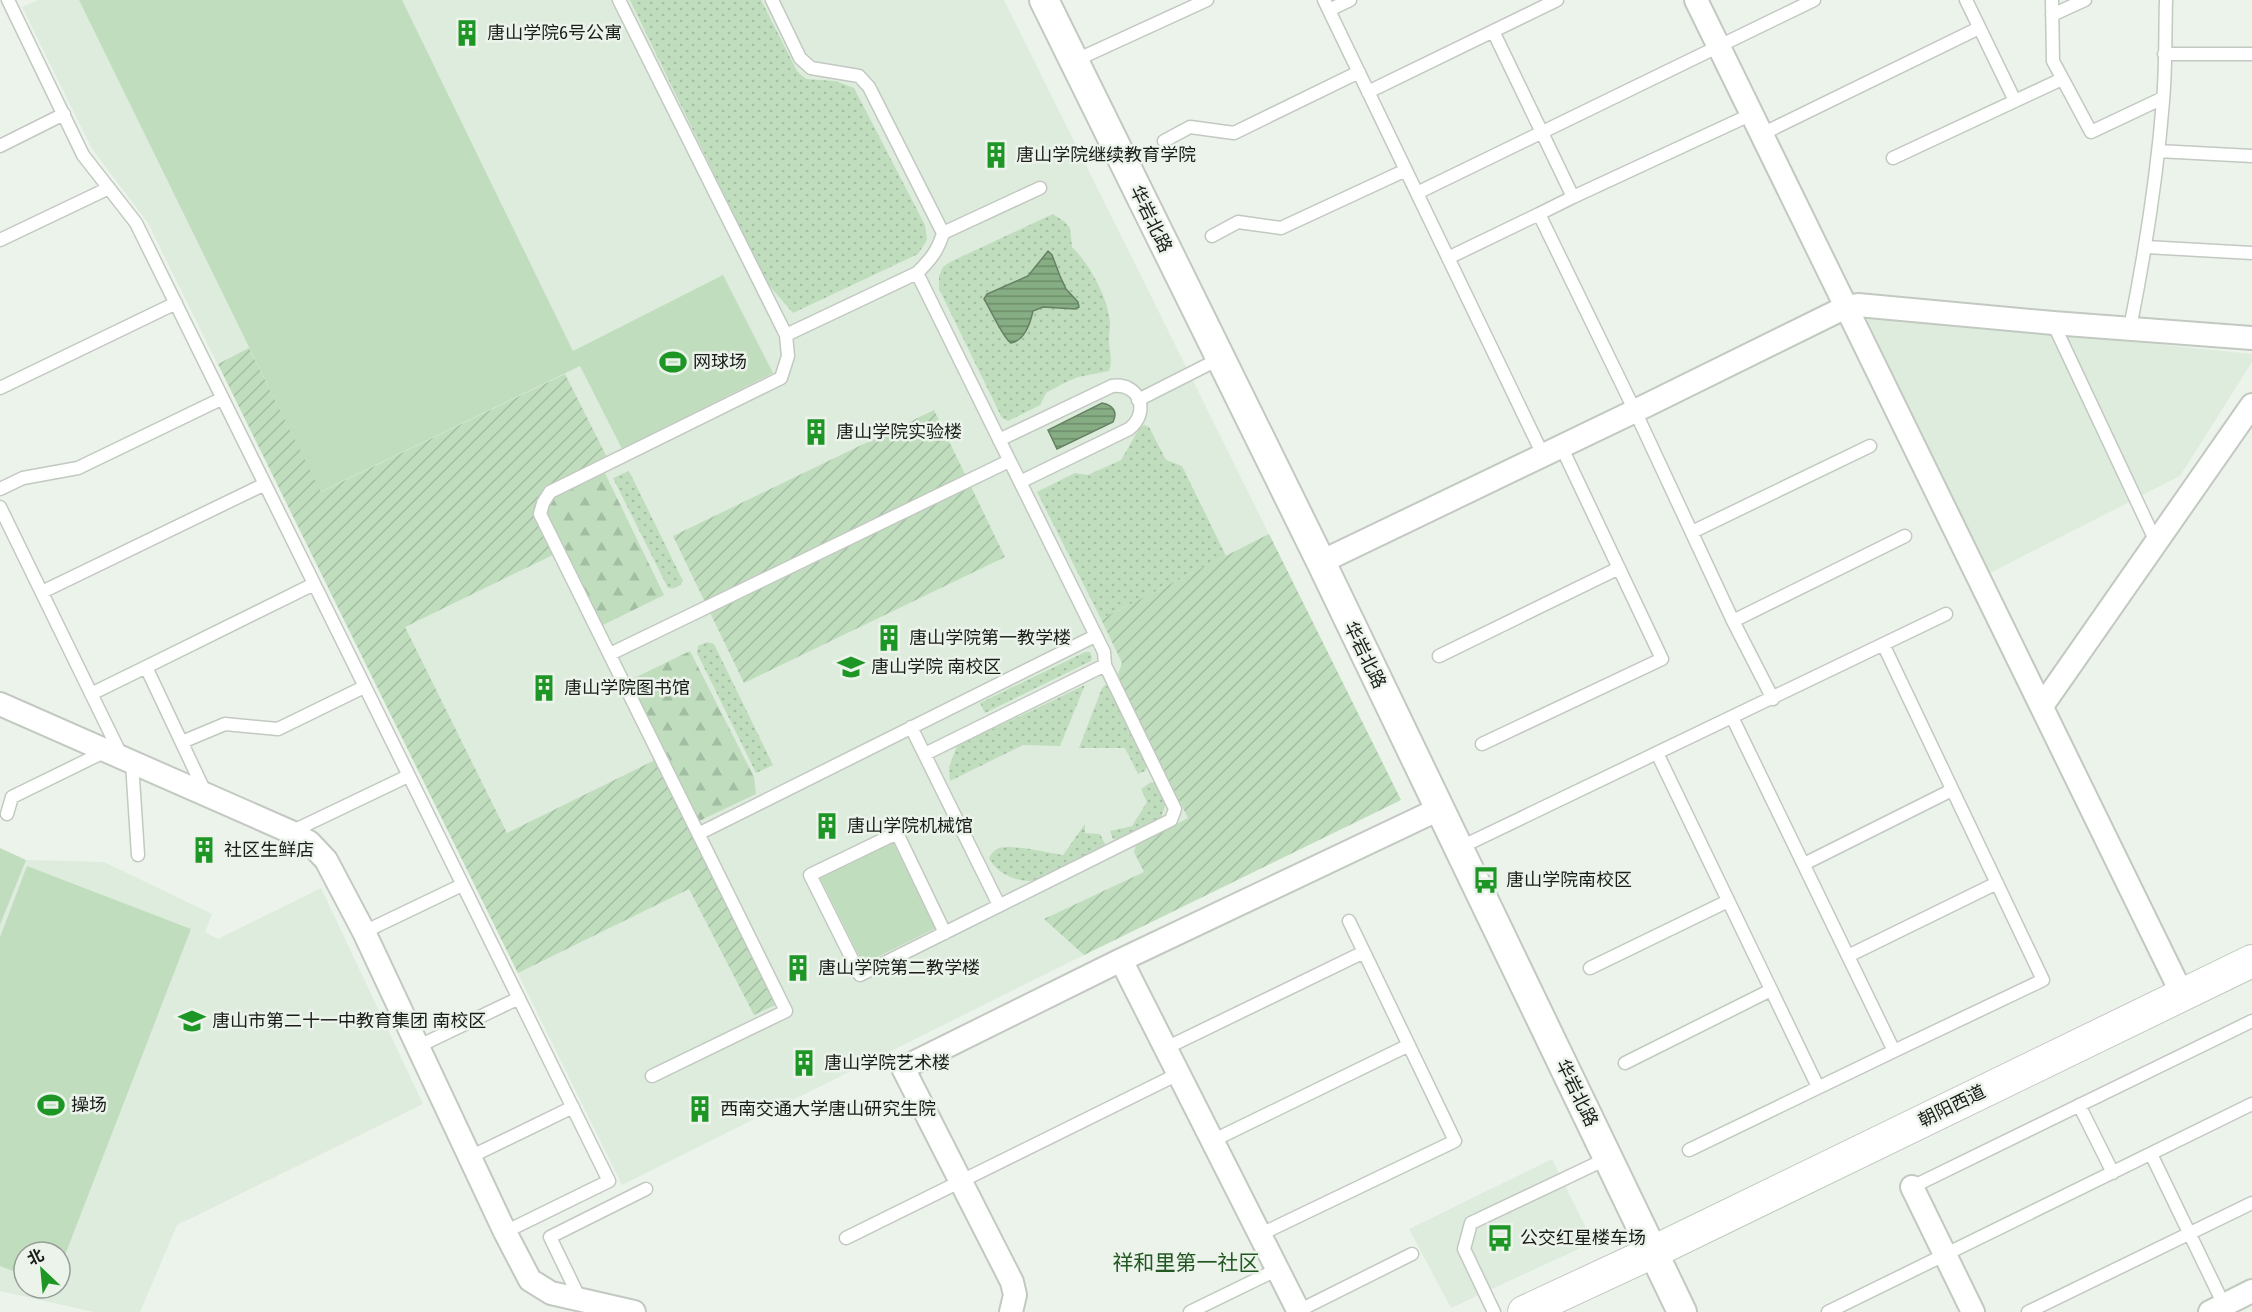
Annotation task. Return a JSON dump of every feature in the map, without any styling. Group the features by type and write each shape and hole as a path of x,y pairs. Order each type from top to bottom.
{"main road":[{"name":"朝阳西道","path":"1524,1312 1653,1252 2252,961"},
{"name":"朝阳西道","path":"1550,1312 1629,1275 1653,1252"}],"street":[{"name":"华岩北路","path":"1044,0 1321,562 1682,1312"},
{"path":"1696,0 2182,994"},
{"path":"1321,562 1846,307 1858,305 2252,338"},
{"path":"2042,706 2251,409"},
{"path":"2,706 291,832 309,842 326,860 364,932 505,1232 530,1280 551,1293 594,1305 634,1312"},
{"path":"1011,1312 1015,1295 1012,1282 903,1068 1121,960 1439,809"},
{"path":"1121,960 1298,1312"},
{"path":"1912,1187 1973,1312"},
{"path":"2217,1308 2252,1291"}],"lane":[{"path":"8,0 83,155 136,223 609,1181 505,1232"},
{"path":"619,0 786,335 788,356 781,378 550,492 543,503 540,514 700,833 786,1011 652,1076"},
{"path":"772,0 800,58 805,63 811,68 859,76 869,87 943,233 939,247 932,258 917,273 786,335"},
{"path":"1074,62 1207,0"},
{"path":"1350,0 1327,5 1448,258 1619,568 1662,659 1482,744"},
{"path":"1368,92 1557,0"},
{"path":"1417,193 1814,0"},
{"path":"1965,0 2015,101"},
{"path":"2052,0 2053,61 2091,132 2163,98"},
{"path":"2052,15 2085,0"},
{"path":"2130,328 2146,247 2158,151 2163,98 2166,0"},
{"path":"1448,258 1573,197 1757,124 1979,28"},
{"path":"1493,31 1573,197"},
{"path":"2164,54 2252,54"},
{"path":"1164,141 1190,127 1233,133 1359,72"},
{"path":"1893,158 2062,79"},
{"path":"0,146 64,114"},
{"path":"2158,151 2252,156"},
{"path":"1212,236 1238,222 1281,228 1406,170"},
{"path":"0,240 109,188"},
{"path":"943,233 1040,188"},
{"path":"1539,214 1635,411 1733,621 1773,699"},
{"path":"2146,247 2252,254"},
{"path":"917,273 1104,652 1105,665 1175,809 1171,820 999,905 945,933 860,975 810,875 897,833 945,933"},
{"path":"0,388 176,303"},
{"path":"2054,323 2157,544"},
{"path":"1138,400 1219,359"},
{"path":"999,440 1112,386 1126,386 1132,390 1138,400 1141,411 1139,418 1129,429 1020,482"},
{"path":"0,489 23,478 78,468 221,399"},
{"path":"1692,532 1870,446"},
{"path":"610,654 1010,461"},
{"path":"42,592 265,484"},
{"path":"0,509 42,592 120,758 138,855"},
{"path":"1733,621 1905,536"},
{"path":"1439,656 1619,568"},
{"path":"91,694 314,584"},
{"path":"1459,848 1946,614"},
{"path":"700,833 1095,636"},
{"path":"1689,1150 2043,980 1883,644"},
{"path":"924,754 1105,665"},
{"path":"146,667 207,795"},
{"path":"182,742 225,724 278,729 364,687"},
{"path":"1732,717 1894,1051"},
{"path":"911,727 999,905"},
{"path":"1657,753 1818,1087"},
{"path":"8,814 12,797 120,758"},
{"path":"291,832 408,776"},
{"path":"1803,864 1952,790"},
{"path":"1848,956 1997,883"},
{"path":"364,932 462,885"},
{"path":"1590,968 1728,901"},
{"path":"1259,1235 1455,1141 1349,921"},
{"path":"1166,1048 1364,952"},
{"path":"1625,1063 1771,990"},
{"path":"417,1047 519,999"},
{"path":"1912,1187 2252,1021"},
{"path":"1212,1141 1409,1045"},
{"path":"846,1238 1178,1074"},
{"path":"1828,1312 2252,1104"},
{"path":"2079,1105 2113,1173"},
{"path":"470,1157 573,1107"},
{"path":"2151,1154 2190,1233 2217,1308"},
{"path":"1494,1312 1464,1249 1471,1223 1608,1158"},
{"path":"594,1305 550,1237 646,1189"},
{"path":"2028,1312 2252,1203"},
{"path":"1298,1312 1412,1254"},
{"path":"1190,1312 1276,1270"}],"shaded area":[{"name":"唐山学院 南校区","path":"38,0 1004,0 1401,800 622,1185 148,223 92,149 22,7"},
{"path":"1048,251 1052,255 1066,289 1078,302 1079,307 1075,309 1043,307 1033,311 1023,335 1011,343 984,299 987,294 1028,276"},
{"path":"1865,315 2252,354 2252,362 2180,476 1988,574"},
{"path":"1102,403 1114,410 1113,422 1057,449 1048,430"},
{"name":"唐山市第二十一中教育集团 南校区","path":"26,860 104,862 212,914 205,932 218,939 321,888 423,1104 177,1225 140,1312 94,1312 40,1300 72,1300 72,1240 12,1240 12,1294 0,1291 0,925"},
{"name":"公交红星楼车场","path":"1552,1159 1587,1230 1587,1245 1451,1308 1409,1229"}],"green space":[{"path":"79,0 402,0 573,351 723,275 773,373 622,449 580,366 320,492"},
{"path":"630,0 761,0 797,71 806,79 835,81 854,88 925,225 927,240 918,254 793,313 767,283"},
{"path":"1053,214 1070,228 1072,247 1091,272 1102,294 1109,315 1110,367 1109,371 1078,377 1062,384 1046,393 1040,405 1008,421 1002,418 939,289 939,276 943,267 950,262"},
{"path":"249,348 321,492 565,374 610,463 543,503 559,552 405,627 507,833 661,757 782,1002 754,1015 689,889 518,973 218,364"},
{"path":"934,410 1005,557 744,683 673,536"},
{"path":"1144,425 1149,427 1166,460 1182,466 1226,556 1101,619 1037,492 1075,473 1088,475 1121,460 1139,429"},
{"path":"602,467 664,595 597,628 540,514 543,503"},
{"path":"629,471 683,581 677,587 668,588 613,478"},
{"path":"1269,534 1401,800 1084,955 1044,919 1144,872 1134,852 1136,845 1188,818 1117,677 1122,663 1101,619"},
{"path":"707,642 714,644 773,765 756,773 697,653 698,646"},
{"path":"690,651 754,777 756,794 695,823 624,683"},
{"path":"1085,652 1090,652 1091,661 985,713 980,703"},
{"path":"1085,685 1060,746 1023,745 950,781 949,767 957,746"},
{"path":"1105,685 1109,687 1147,766 1145,771 1138,774 1125,748 1079,748"},
{"path":"1151,782 1156,783 1166,803 1161,818 1113,839 1110,831 1132,826 1147,802 1141,789"},
{"path":"1085,824 1085,833 1100,834 1106,846 1037,880 1016,879 1009,876 997,869 989,858 996,850 1005,847 1063,855"},
{"path":"893,842 936,928 863,964 820,878"},
{"path":"0,848 26,860 0,925"},
{"name":"操场","path":"27,866 191,929 71,1240 12,1240 12,1270 0,1266 0,937"}],"place":[{"name":"唐山学院6号公寓","path":"467,33"},
{"name":"唐山学院继续教育学院","path":"996,155"},
{"name":"网球场","path":"673,362"},
{"name":"唐山学院实验楼","path":"816,432"},
{"name":"唐山学院第一教学楼","path":"889,638"},
{"name":"唐山学院 南校区","path":"851,667"},
{"name":"唐山学院图书馆","path":"544,688"},
{"name":"唐山学院机械馆","path":"827,826"},
{"name":"社区生鲜店","path":"204,850"},
{"name":"唐山学院南校区","path":"1486,880"},
{"name":"唐山学院第二教学楼","path":"798,968"},
{"name":"唐山市第二十一中教育集团 南校区","path":"192,1021"},
{"name":"唐山学院艺术楼","path":"804,1063"},
{"name":"操场","path":"51,1105"},
{"name":"西南交通大学唐山研究生院","path":"700,1109"},
{"name":"公交红星楼车场","path":"1500,1238"}],"district":[{"name":"祥和里第一社区","path":"1186,1263"}]}
